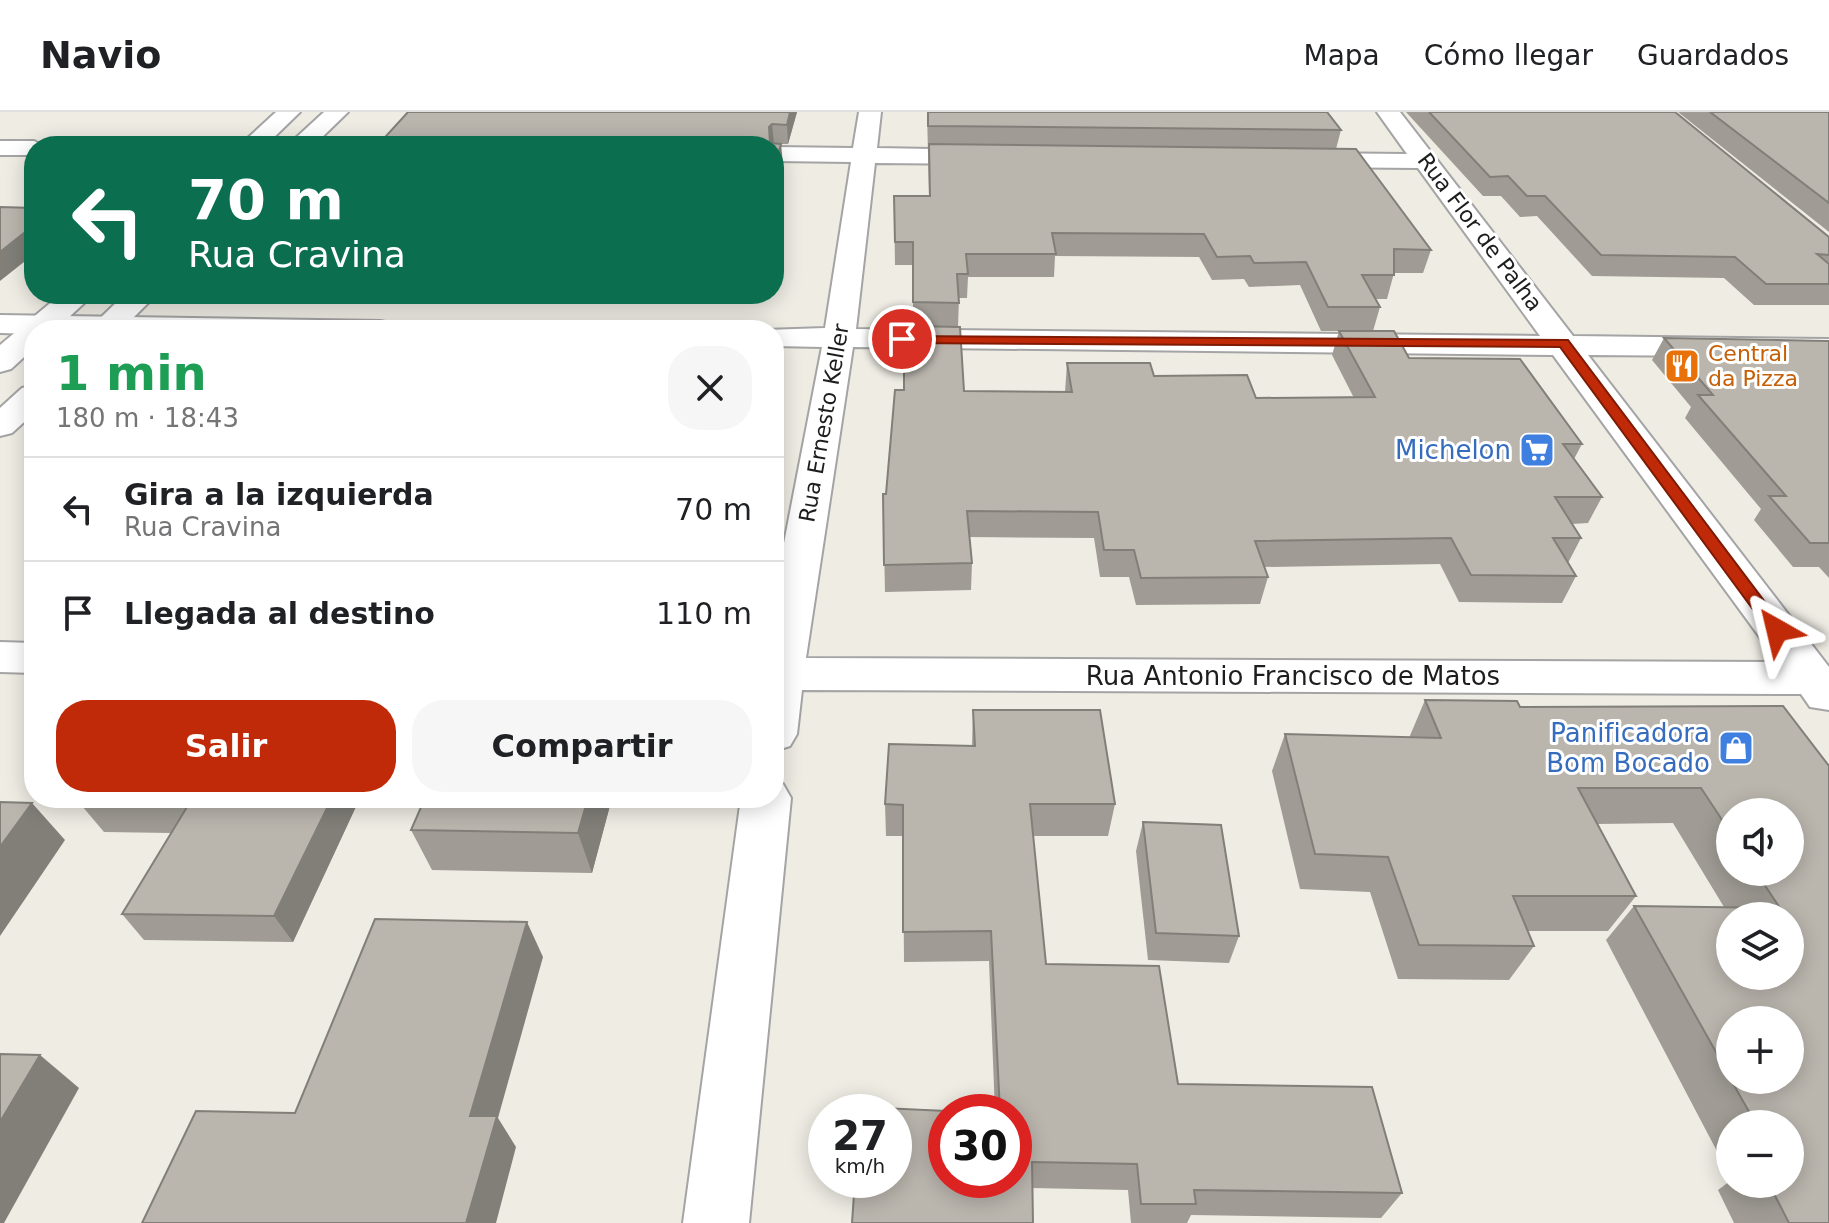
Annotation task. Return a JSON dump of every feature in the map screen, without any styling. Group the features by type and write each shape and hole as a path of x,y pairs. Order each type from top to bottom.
{"street":[{"path":"262,136 289,112"},
{"path":"310,136 337,112"},
{"name":"Rua Ernesto Keller","path":"784,641 839,338 870,112"},
{"name":"Rua Flor de Palha","path":"1388,112 1821,689"},
{"path":"0,148 24,148"},
{"path":"784,154 1005,157"},
{"path":"1286,160 1427,161"},
{"path":"49,320 67,304"},
{"path":"114,320 131,304"},
{"path":"0,324 24,327"},
{"path":"784,337 1829,348"},
{"path":"0,362 24,341"},
{"path":"0,426 24,404"},
{"path":"0,657 24,658"},
{"name":"Rua Antonio Francisco de Matos","path":"784,674 1821,689"},
{"path":"716,1223 765,808"}],"building":[{"path":"408,112 790,112 787,125 772,124 769,127 770,136 386,136"},
{"path":"928,112 1327,112 1341,130 928,126"},
{"path":"1429,112 1675,112 1829,237 1829,255 1817,254 1829,264 1829,284 1766,284 1735,257 1601,255 1545,196 1527,196 1508,176 1490,177"},
{"path":"1710,112 1829,112 1829,203"},
{"path":"929,144 1356,149 1431,250 1394,249 1394,275 1362,275 1380,307 1328,307 1306,262 1254,263 1250,256 1217,257 1204,234 1052,233 1056,254 966,254 968,274 957,274 959,303 913,302 913,242 895,242 894,196 930,196"},
{"path":"0,207 24,208 24,233 0,252"},
{"path":"913,326 960,327 964,391 1072,392 1067,363 1150,363 1154,376 1247,375 1256,398 1375,397 1339,331 1394,331 1409,358 1520,359 1582,444 1563,444 1602,497 1555,497 1581,538 1553,538 1576,576 1471,575 1451,538 1255,541 1268,577 1141,578 1134,550 1104,550 1098,512 967,511 972,563 884,565 883,494 886,494 895,390 904,390 904,354 913,354"},
{"path":"1664,338 1829,341 1829,543 1810,543 1769,496 1786,496 1698,395 1713,395"},
{"path":"1425,700 1517,701 1520,707 1783,706 1829,766 1829,1223 1789,1223 1776,1198 1804,1198 1804,1110 1748,1110 1739,1094 1804,1094 1804,1006 1716,1006 1716,1052 1634,906 1716,907 1716,990 1804,990 1804,902 1776,902 1765,886 1804,886 1804,798 1716,798 1716,811 1701,788 1578,788 1636,896 1513,896 1534,946 1419,945 1388,857 1315,854 1285,734 1441,738"},
{"path":"973,710 1100,710 1115,804 1030,804 1046,964 1159,966 1178,1084 1372,1087 1402,1193 1194,1190 1196,1204 1141,1204 1137,1164 1032,1162 1032,1094 999,1094 991,931 903,932 903,805 885,804 889,744 975,746"},
{"path":"0,802 24,803 24,808 28,808 0,847"},
{"path":"186,808 327,808 274,916 122,914"},
{"path":"421,808 585,808 578,833 411,830"},
{"path":"1143,822 1221,825 1239,936 1156,933"},
{"path":"375,919 527,922 470,1116 497,1116 466,1223 142,1223 196,1111 295,1113"},
{"path":"0,1054 40,1055 0,1122"},
{"path":"912,1109 928,1110 928,1198 1032,1198 1032,1162 1033,1223 852,1223 854,1198 912,1198"}],"place":[{"name":"Central da Pizza","path":"1682,366"},
{"name":"Michelon","path":"1537,450"},
{"name":"Panificadora Bom Bocado","path":"1736,748"}],"route":[{"path":"902,339 1563,343 1777,630"}]}
